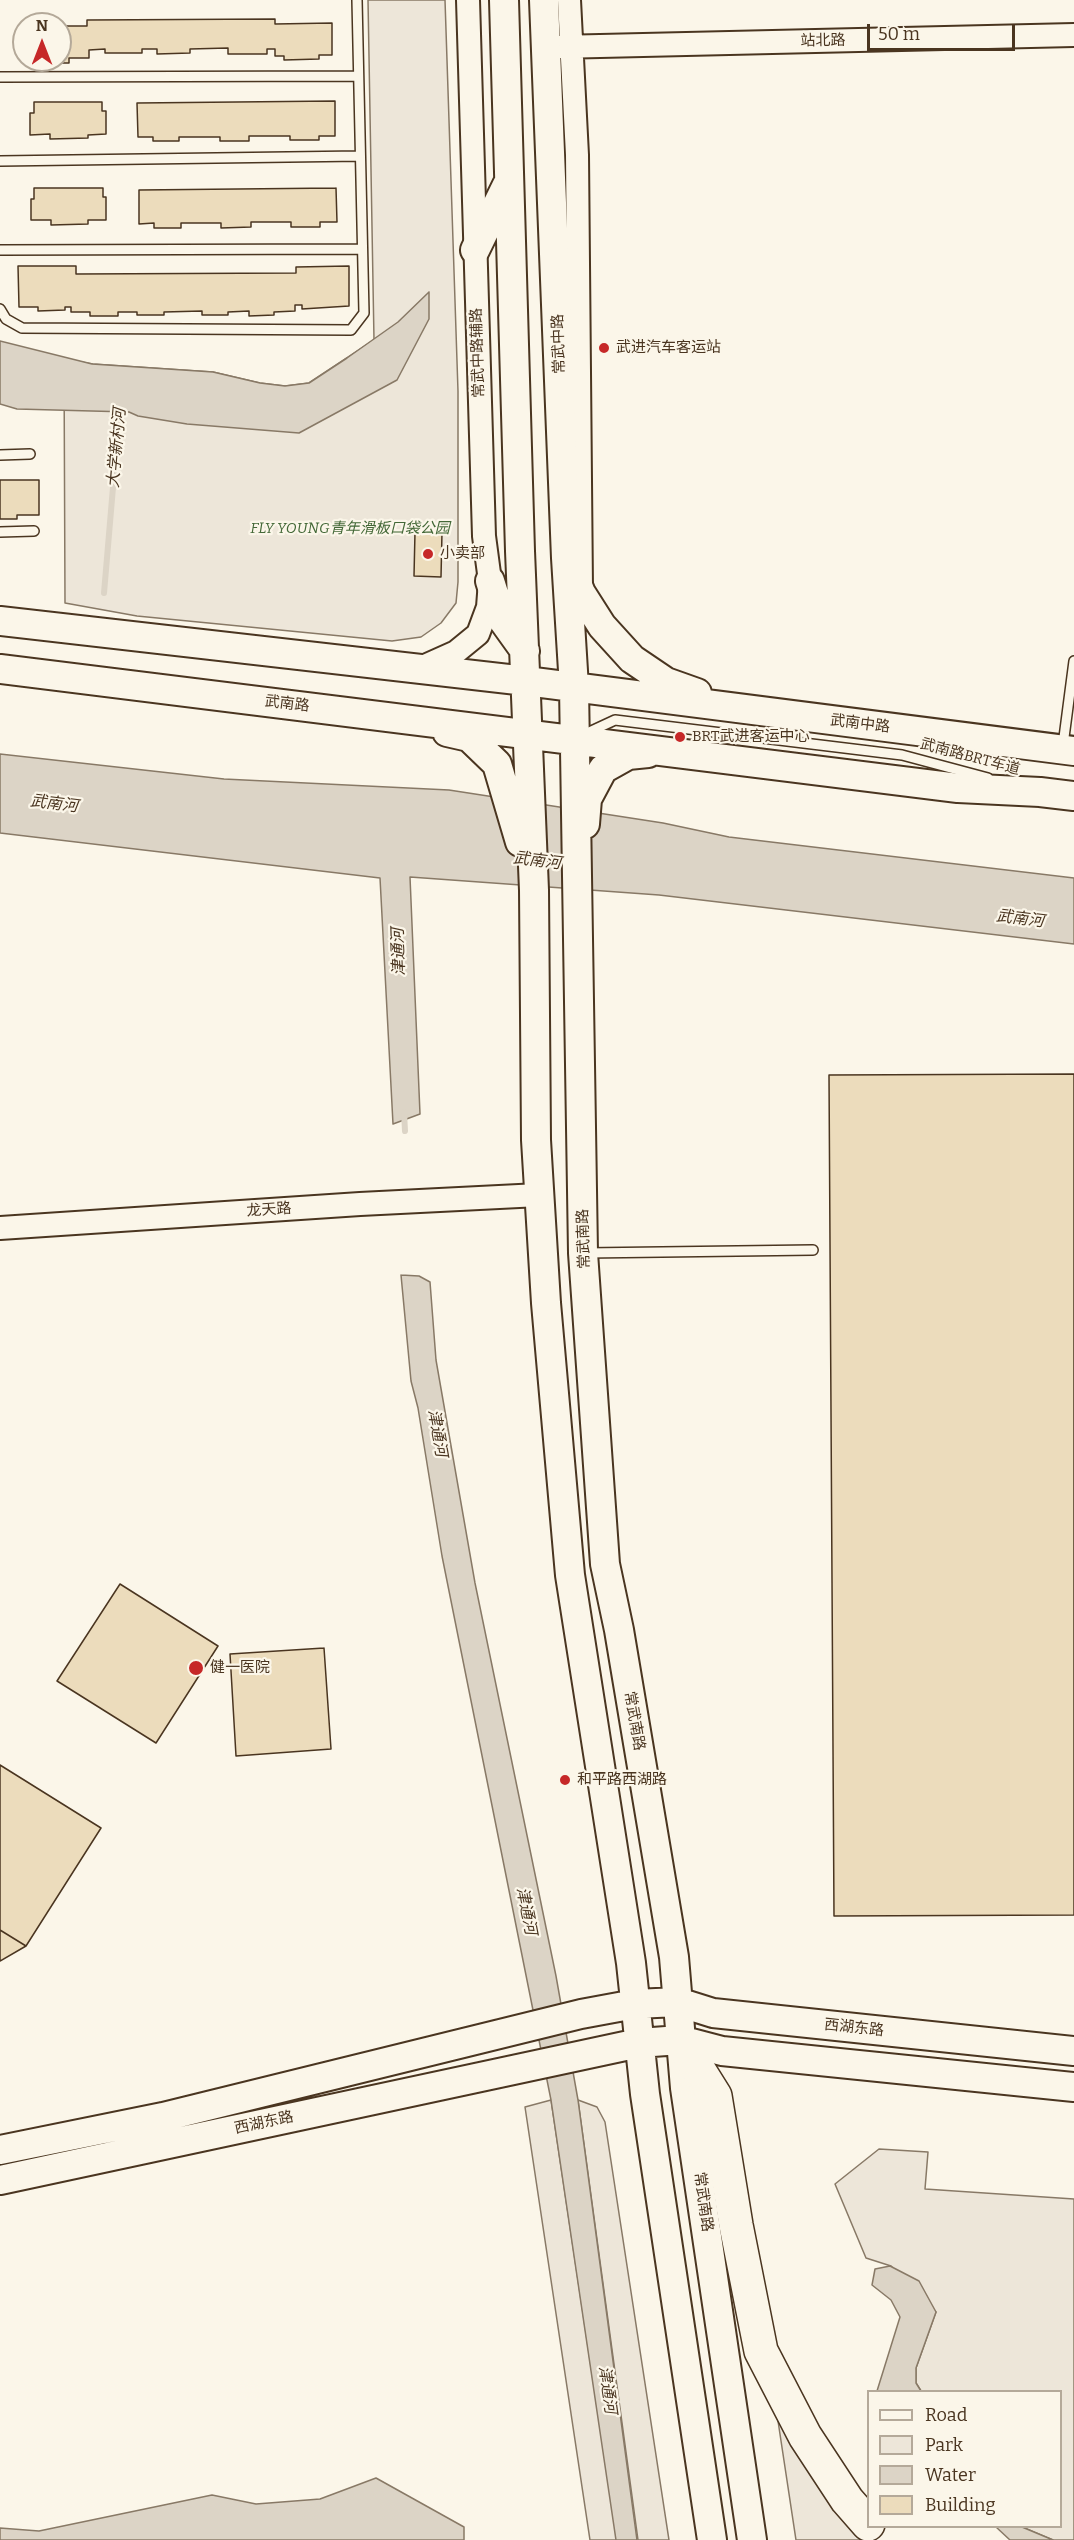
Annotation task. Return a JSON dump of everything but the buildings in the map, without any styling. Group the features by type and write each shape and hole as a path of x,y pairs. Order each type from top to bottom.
{"highway":[{"path":"680,2040 715,2096 761,2351 805,2436 847,2500 867,2522"},
{"path":"873,2528 883,2540"}],"main road":[{"path":"504,0 528,734 518,789 534,890 539,1195 570,1575 635,2004 712,2540"},
{"name":"常武中路","path":"544,0 559,46 566,558 574,687 574,739"},
{"path":"475,250 510,180"},
{"path":"566,558 581,593 602,626 632,659 666,682 743,710"},
{"path":"490,581 502,619 525,652"},
{"path":"0,621 574,687"},
{"name":"武南路","path":"0,669 574,739"},
{"name":"武南中路","path":"574,687 1068,750"},
{"path":"389,717 469,737 518,789"},
{"path":"581,797 574,739 958,788 1074,796"},
{"path":"581,797 603,770 628,755 666,751"},
{"name":"常武南路","path":"581,797 577,897 583,1254 605,1564 619,1630 674,1957 680,2040 752,2540"},
{"name":"西湖东路","path":"0,2150 163,2117 524,2027 635,2004 678,2002 713,2013 1074,2051"},
{"path":"680,2040 722,2050 1074,2087"},
{"name":"西湖东路","path":"0,2180 590,2052 639,2043 680,2040"}],"street":[{"name":"常武中路辅路","path":"418,670 456,652 478,634 488,607 490,581 484,536 468,0"},
{"path":"569,0 559,46 577,155 581,593 574,687"},
{"name":"站北路","path":"559,46 1074,35"},
{"name":"龙天路","path":"0,1228 360,1204 539,1195"}],"lane":[{"path":"0,309 6,319 22,328 351,330 364,313 357,0"},
{"path":"0,77 358,76"},
{"path":"0,161 360,156"},
{"path":"0,250 362,249"},
{"path":"0,455 30,454"},
{"path":"0,532 34,531"},
{"path":"1068,750 1074,661"},
{"name":"武南路BRT车道","path":"574,739 615,720 902,755 1040,792"},
{"path":"583,1254 813,1250"}],"green space":[{"name":"FLY YOUNG青年滑板口袋公园","path":"368,0 445,0 458,391 458,582 456,603 441,623 421,637 392,641 137,616 65,603 64,359 93,364 213,372 260,383 285,386 309,383 374,340"},
{"path":"551,2100 617,2540 590,2540 525,2107"},
{"path":"578,2100 597,2107 605,2122 669,2540 638,2540"},
{"path":"879,2149 928,2152 925,2189 1074,2199 1074,2540 1053,2540 1024,2528 1062,2528 1062,2390 920,2390 916,2383 916,2368 936,2312 891,2266 866,2258 835,2184"},
{"path":"778,2421 861,2540 796,2540"}],"water":[{"path":"429,292 429,319 397,380 299,433 187,424 138,416 129,412 17,409 0,404 0,341 92,364 213,372 260,383 285,386 309,383 398,322"},
{"name":"武南河","path":"0,754 224,779 449,790 663,823 729,837 1074,878 1074,944 659,895 410,877 420,1114 393,1124 380,878 0,833"},
{"path":"401,1275 419,1276 430,1282 436,1360 475,1583 556,1976 578,2100 637,2540 616,2540 551,2100 442,1556 418,1408 411,1381"},
{"path":"890,2266 919,2281 936,2312 916,2368 916,2383 920,2390 877,2390 900,2317 891,2300 872,2285 875,2269"},
{"path":"376,2478 464,2527 464,2540 0,2540 0,2528 39,2531 212,2495 256,2504 320,2499"},
{"path":"997,2528 1024,2528 1053,2540 1010,2540"}],"waterway":[{"name":"大学新村河","path":"104,593 120,405"},
{"name":"津通河","path":"404,1112 405,1131"}],"place":[{"name":"武进汽车客运站","path":"604,348"},
{"name":"小卖部","path":"428,554"},
{"name":"BRT武进客运中心","path":"680,737"},
{"name":"健一医院","path":"196,1668"},
{"name":"和平路西湖路","path":"565,1780"}]}
